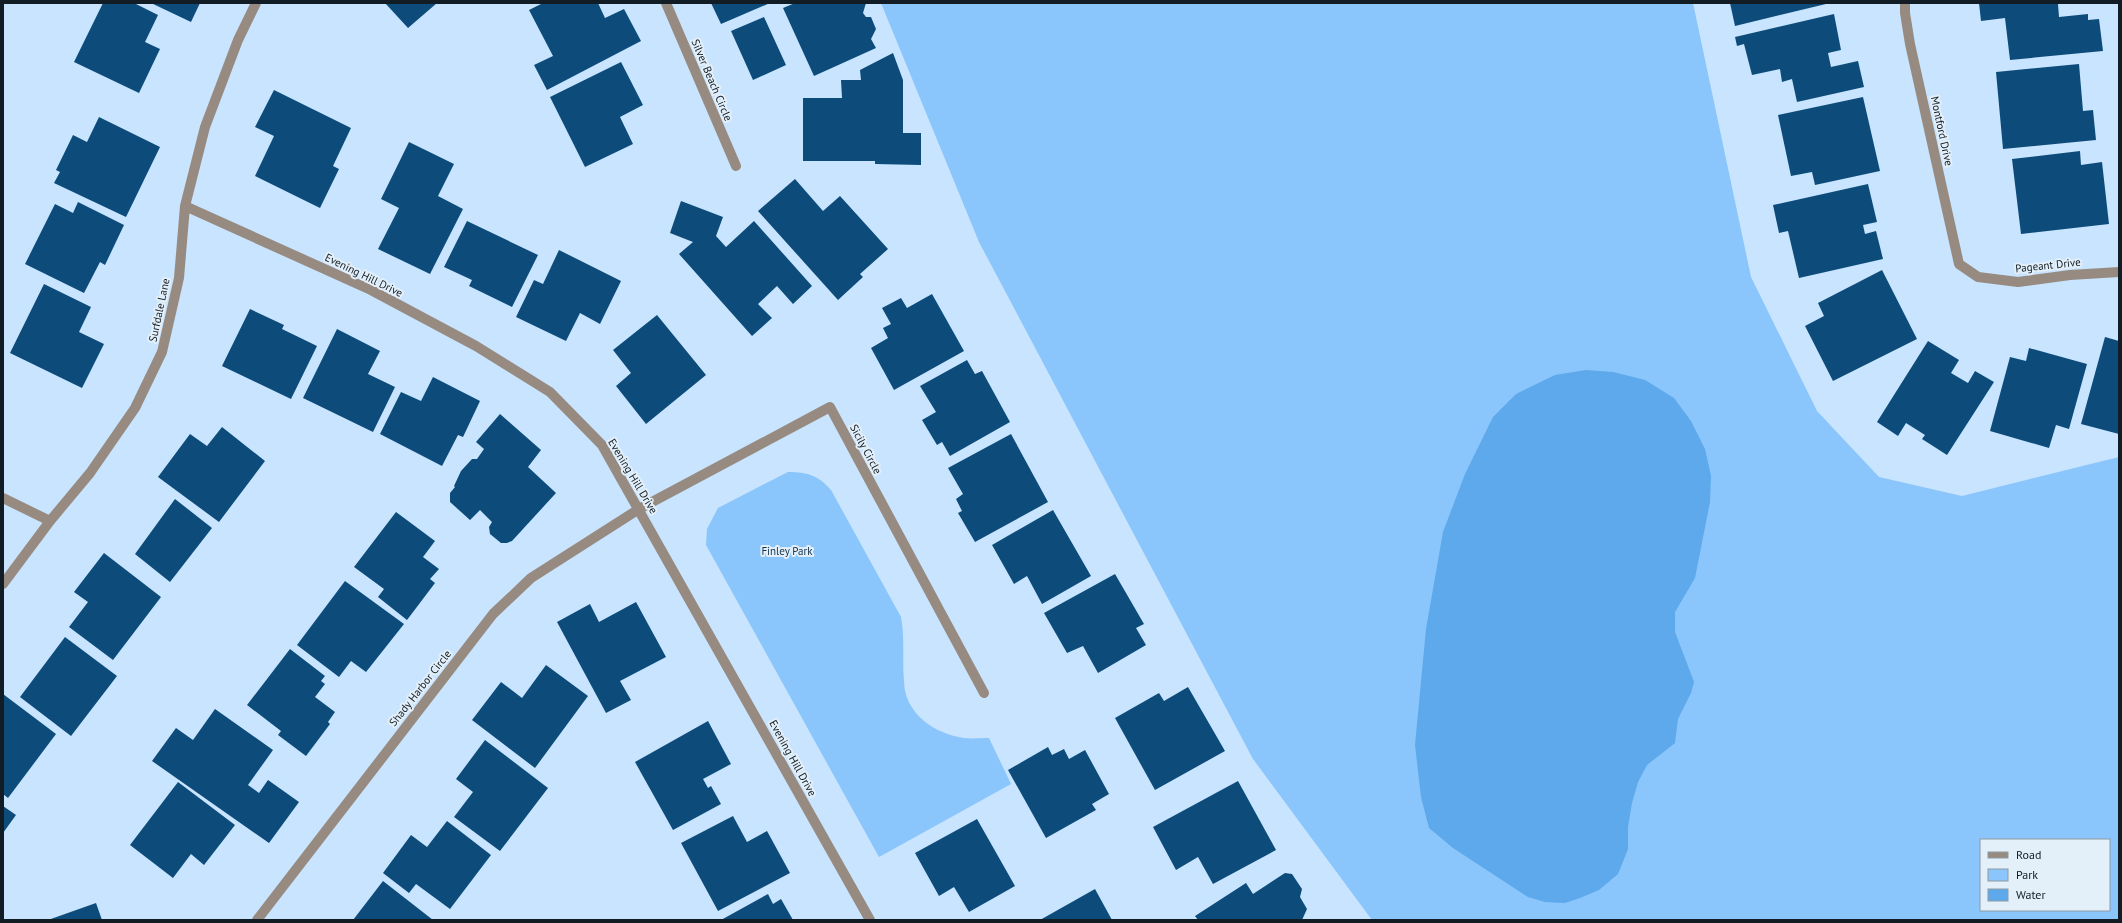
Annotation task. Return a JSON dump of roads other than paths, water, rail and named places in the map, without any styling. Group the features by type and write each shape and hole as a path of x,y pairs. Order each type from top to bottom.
{"street":[{"name":"Surfdale Lane","path":"3,584 50,521 90,473 135,408 162,352 179,278 185,206 205,127 238,40 256,3"},
{"name":"Silver Beach Circle","path":"666,3 736,166"},
{"name":"Montford Drive","path":"1905,3 1905,13 1910,44 1959,264"},
{"name":"Evening Hill Drive","path":"185,206 371,290 476,346 550,392 602,445 870,920"},
{"name":"Pageant Drive","path":"1959,264 1978,277 2018,282 2070,275 2119,272"},
{"name":"Sicily Circle","path":"639,509 830,407 984,693"},
{"path":"3,498 50,521"},
{"name":"Shady Harbor Circle","path":"257,920 493,614 531,578 639,509"}],"water":[{"path":"1586,370 1613,372 1645,380 1674,398 1691,421 1705,449 1711,476 1710,502 1695,578 1675,612 1675,632 1694,682 1691,693 1678,719 1675,743 1647,765 1638,782 1632,803 1628,827 1628,849 1618,874 1599,890 1580,898 1565,903 1545,902 1528,897 1453,848 1429,828 1421,797 1415,745 1426,629 1443,532 1465,474 1493,417 1516,394 1555,375"}],"park label":[{"name":"Finley Park","path":"787,551"}]}
